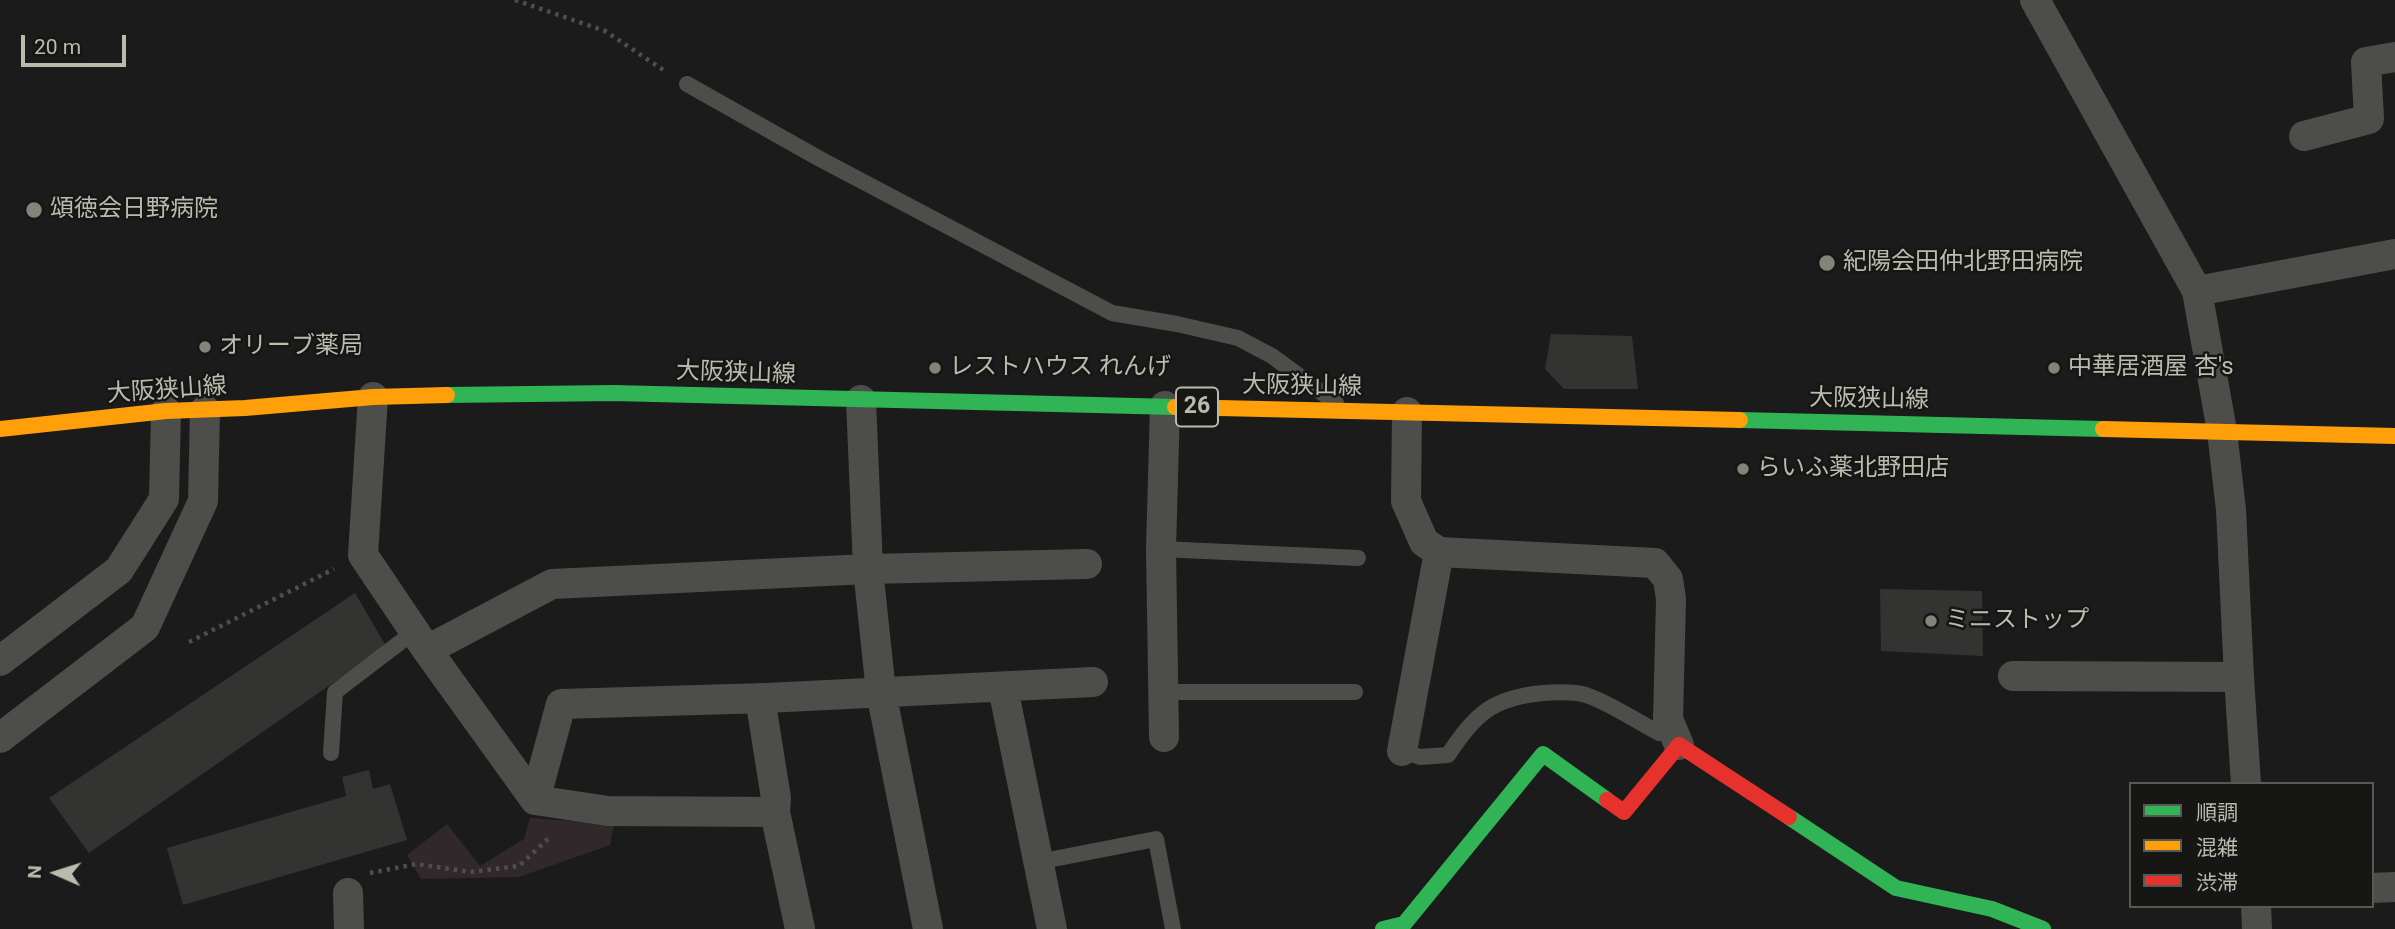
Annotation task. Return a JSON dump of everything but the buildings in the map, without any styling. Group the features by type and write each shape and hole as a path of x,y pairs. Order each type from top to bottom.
{"main road":[{"name":"大阪狭山線","path":"0,429 166,411 373,397 601,393 2395,436"},
{"path":"1398,928 1543,754 1623,812 1674,732 1896,888 1992,909 2043,929"}],"street":[{"path":"2035,0 2197,291 2222,431 2231,510 2246,782"},
{"path":"2304,136 2369,119 2366,62 2395,57"},
{"path":"2197,291 2395,254"},
{"path":"373,397 363,555 421,641 546,801 608,811 775,812"},
{"path":"861,400 867,569 881,692 928,929"},
{"path":"1164,737 1161,549 1165,406"},
{"path":"0,738 145,627 202,501 205,410"},
{"path":"0,661 119,570 164,499 166,411"},
{"path":"1407,412 1406,501 1424,542 1439,552 1655,563 1668,579 1671,599 1674,732"},
{"path":"1402,751 1439,552"},
{"path":"421,641 552,584 867,569 1087,564"},
{"path":"2013,676 2239,677"},
{"path":"546,801 561,704 1003,688 1093,682"},
{"path":"1003,688 1052,929"},
{"path":"760,698 776,798 775,812 800,929"},
{"path":"2374,888 2395,887"},
{"path":"348,892 349,929"},
{"path":"2256,908 2257,929"}],"lane":[{"path":"687,84 820,159 1112,313 1238,338 1272,356 1347,411"},
{"path":"1161,549 1358,558"},
{"path":"331,753 335,692 421,641"},
{"path":"1164,692 1355,692"},
{"path":"1402,751 1420,757 1448,755 1470,723 1496,703 1520,695 1556,692 1585,695 1658,733 1674,732"},
{"path":"1038,862 1156,839 1173,929"}],"path":[{"path":"515,0 605,31 687,84"},
{"path":"189,642 363,555"},
{"path":"348,892 347,877 416,864 470,872 519,866 551,835 546,801"}],"shaded area":[{"path":"530,818 614,824 610,845 519,877 421,879 407,855 447,824 480,866 524,839"}],"traffic: fast":[{"path":"447,395 614,393 1175,407"},
{"path":"1740,420 2103,429"},
{"path":"1383,929 1404,924 1543,754 1607,800"},
{"path":"1789,817 1896,888 1992,909 2043,929"}],"traffic: slow":[{"path":"0,429 166,411 245,408 373,397 447,395"},
{"path":"1175,407 1740,420"},
{"path":"2103,429 2395,436"}],"traffic: jam":[{"path":"1607,800 1624,812 1679,745 1789,817"}],"place":[{"name":"頌徳会日野病院","path":"34,210"},
{"name":"紀陽会田仲北野田病院","path":"1827,263"},
{"name":"オリーブ薬局","path":"205,347"},
{"name":"レストハウス れんげ","path":"935,368"},
{"name":"中華居酒屋 杏's","path":"2054,368"},
{"name":"らいふ薬北野田店","path":"1743,469"},
{"name":"ミニストップ","path":"1931,621"}]}
